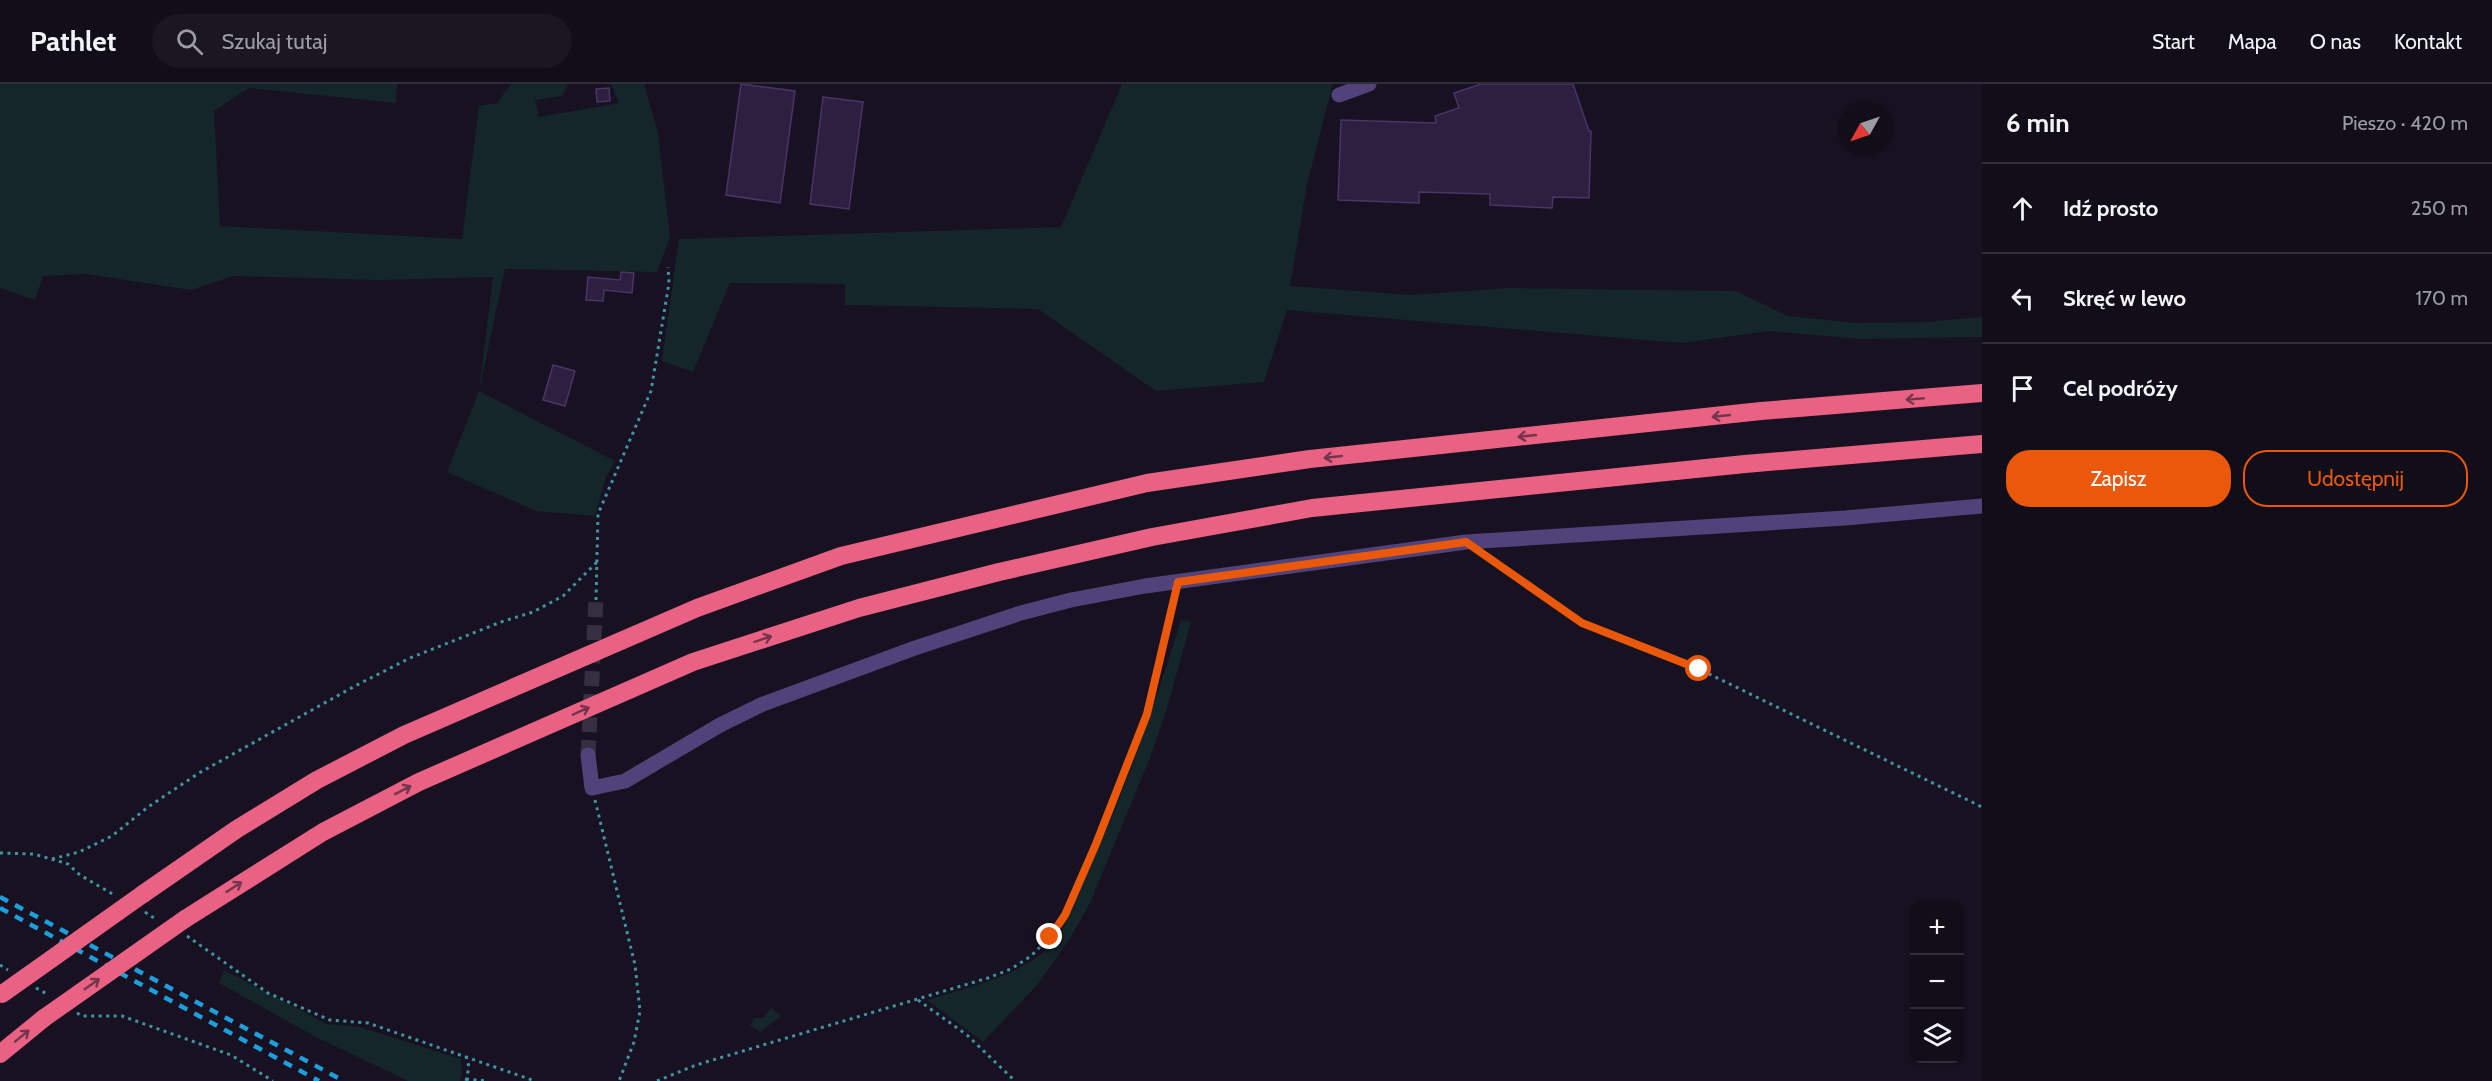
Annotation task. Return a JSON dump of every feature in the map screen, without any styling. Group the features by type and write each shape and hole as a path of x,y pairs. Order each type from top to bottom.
{"highway":[{"path":"1,995 141,902 237,829 316,780 404,735 697,608 841,556 1147,483 1299,461 1761,411 1982,393"},
{"path":"0,1054 44,1018 322,832 419,782 693,662 859,608 999,572 1130,542 1312,508 1745,464 1982,444"}],"lane":[{"path":"1339,94 1369,84"},
{"path":"588,755 592,788 625,781 720,725 763,704 915,648 1021,613 1071,600 1178,582 1466,542 1845,518 1982,506"}],"path":[{"path":"596,600 598,514 651,391 669,283 668,267"},
{"path":"1466,542 1582,623 1699,669 1982,807"},
{"path":"52,859 79,852 112,836 148,807 199,773 355,686 410,658 501,622 533,612 563,596 597,562"},
{"path":"657,1081 696,1065 918,1000 1011,969 1030,956 1050,937 1065,915 1096,844 1147,714 1178,582"},
{"path":"592,788 632,954 640,1011 634,1042 619,1081"},
{"path":"0,853 34,854 68,864 80,875 120,898"},
{"path":"141,902 160,921"},
{"path":"182,926 200,944 268,993 330,1020 368,1023 535,1081"},
{"path":"0,965 9,971"},
{"path":"27,982 54,999"},
{"path":"918,1000 966,1035 1015,1081"},
{"path":"73,1010 82,1016 122,1016 231,1055 273,1081"},
{"path":"466,1056 469,1067 466,1080 488,1081"}],"shaded area":[{"path":"0,84 397,84 396,103 249,88 214,111 220,226 462,239 479,106 497,103 511,84 568,84 562,96 535,100 539,117 619,103 611,84 644,84 658,133 670,237 657,272 505,269 479,391 493,277 379,280 233,276 191,290 86,274 43,276 35,300 0,288"},
{"path":"1122,84 1333,84 1307,184 1290,286 1411,295 1509,288 1736,291 1788,316 1856,323 1926,322 1982,315 1982,337 1860,339 1769,331 1682,343 1287,310 1264,382 1156,391 1038,309 845,305 845,284 730,283 693,372 662,361 679,239 1061,227"},
{"path":"479,391 615,461 606,477 595,516 536,511 447,472"},
{"path":"1181,620 1191,622 1166,712 1150,758 1090,903 1069,940 1038,984 983,1042 927,1000 993,980 1023,966 1056,939 1068,918 1123,790"},
{"path":"224,970 327,1024 360,1027 461,1059 460,1081 408,1081 314,1036 219,983"},
{"path":"771,1008 781,1016 760,1032 750,1025 754,1018 763,1018"}],"building":[{"path":"741,84 795,91 780,203 726,195"},
{"path":"1481,84 1573,84 1589,131 1591,131 1589,198 1553,197 1552,208 1490,205 1490,194 1419,192 1419,203 1338,200 1341,120 1436,123 1435,116 1459,108 1454,93"},
{"path":"609,88 610,101 597,102 596,89"},
{"path":"823,97 863,102 849,209 810,204"},
{"path":"621,272 634,273 632,293 604,290 603,301 586,300 588,277 620,280"},
{"path":"553,365 575,371 565,406 543,400"}],"tunnel":[{"path":"588,755 596,600"}],"railway":[{"path":"0,897 344,1081"},
{"path":"0,908 319,1081"}],"route":[{"path":"1050,937 1065,915 1096,844 1147,714 1178,582 1466,542 1582,623 1699,669"}]}
